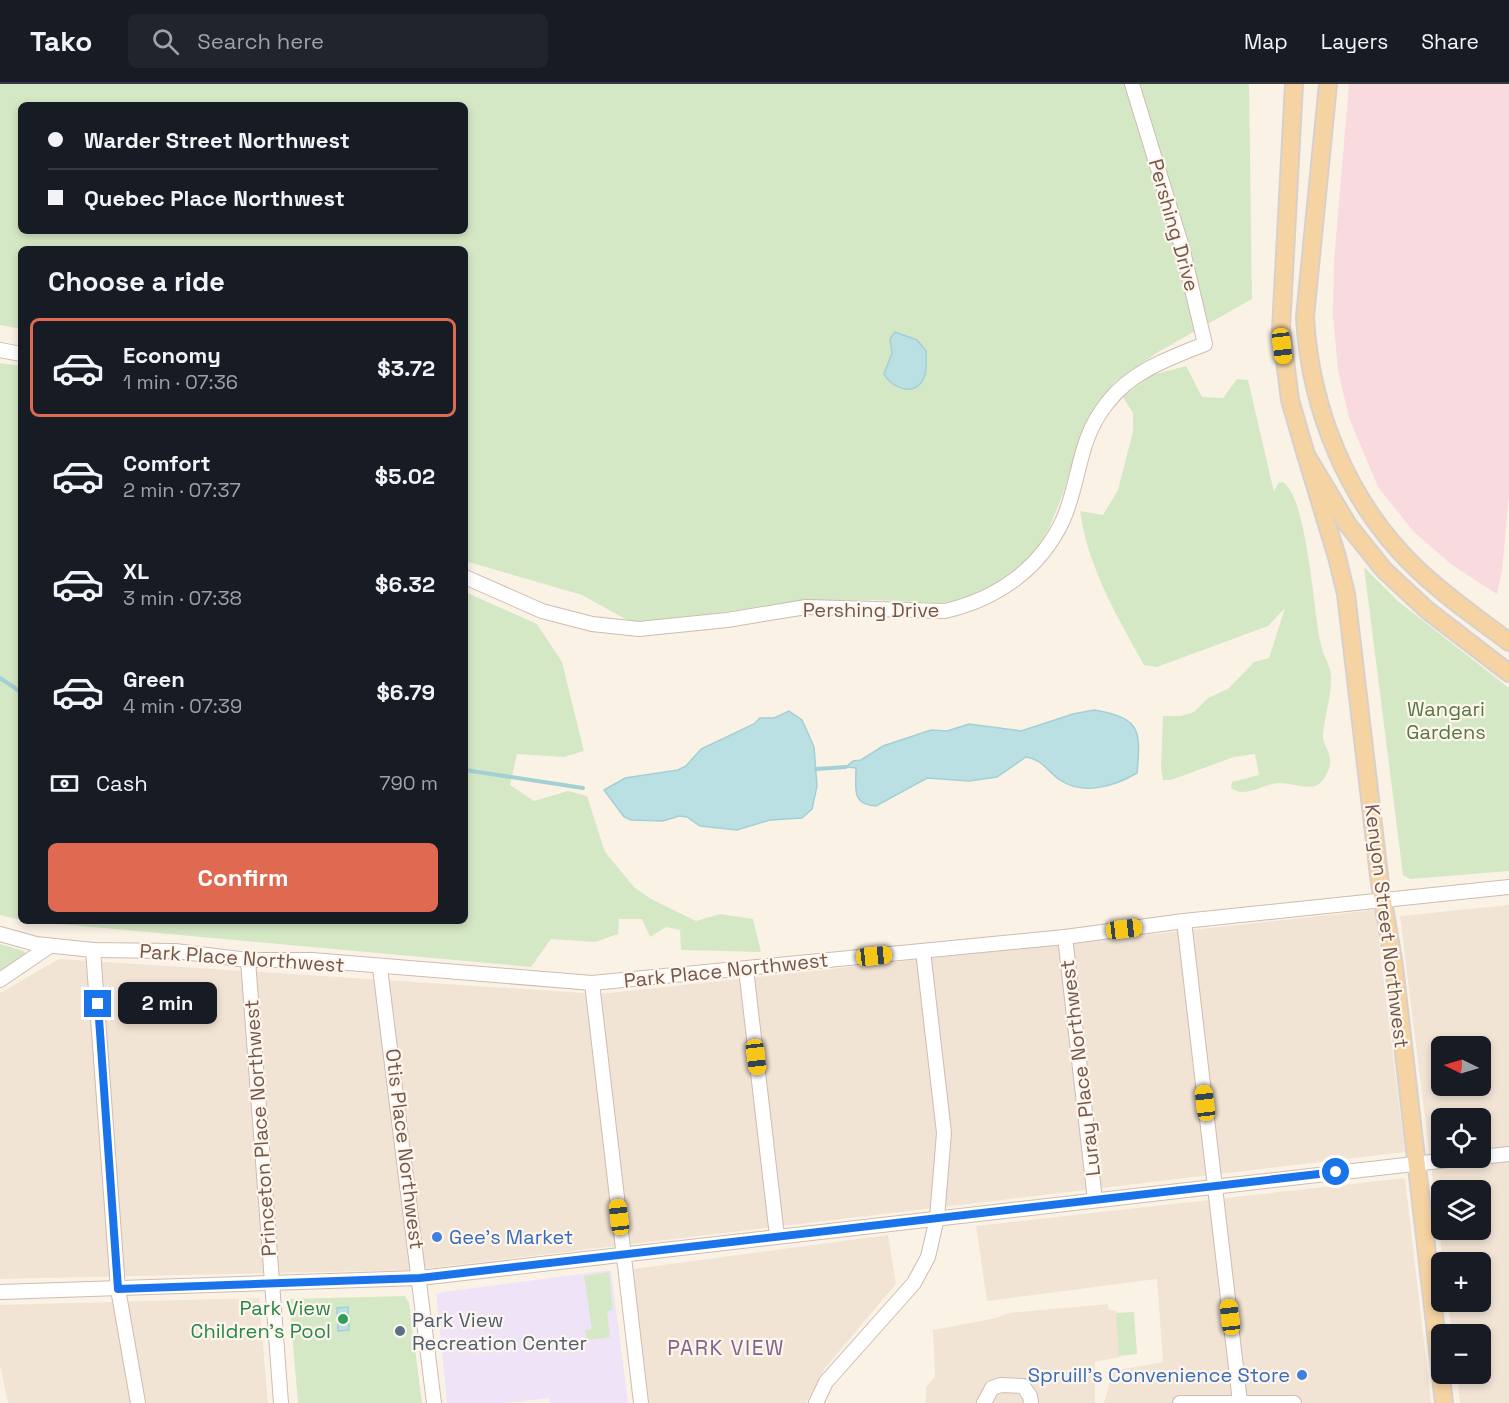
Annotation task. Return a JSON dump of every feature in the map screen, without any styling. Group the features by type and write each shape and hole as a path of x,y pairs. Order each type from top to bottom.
{"main road":[{"path":"1294,84 1281,329 1288,391 1306,455 1348,525 1389,576 1427,610 1509,673"},
{"path":"1328,84 1305,309 1307,349 1319,404 1354,488 1388,537 1424,576 1509,642"},
{"name":"Kenyon Street Northwest","path":"1306,455 1346,594 1444,1403"}],"street":[{"name":"Pershing Drive","path":"468,578 542,611 591,624 639,629 727,620 806,607 945,611 978,602 1009,585 1028,570 1044,551 1063,519 1085,441 1109,401 1125,384 1149,368 1205,344 1185,258 1132,84"},
{"path":"0,350 18,353"},
{"name":"Park Place Northwest","path":"0,934 50,946 93,950 176,951 248,960 312,960 381,968 472,971 592,983 1065,937 1184,921 1509,887"},
{"path":"1184,921 1240,1402"},
{"name":"Luray Place Northwest","path":"1065,937 1095,1200"},
{"path":"0,980 50,946"},
{"path":"93,950 118,1289 138,1403"},
{"path":"816,1403 826,1382 914,1282 928,1257 937,1218 944,1159 944,1119 923,951"},
{"name":"Princeton Place Northwest","path":"248,960 281,1403"},
{"name":"Otis Place Northwest","path":"381,968 434,1403"},
{"path":"746,969 777,1236"},
{"path":"592,983 641,1403"},
{"path":"1491,1156 1509,1154"},
{"path":"0,1292 420,1278 1431,1161"},
{"path":"984,1403 992,1388 1016,1385 1027,1390 1030,1403"},
{"path":"1180,1403 1294,1402"}],"shaded area":[{"path":"1349,84 1509,84 1509,495 1502,571 1497,594 1452,565 1413,531 1378,487 1349,418 1338,370 1333,315 1334,261"},
{"path":"1509,905 1509,1403 1460,1403 1458,1384 1491,1384 1491,1324 1451,1324 1449,1312 1491,1312 1491,1252 1442,1252 1440,1240 1491,1240 1491,1180 1433,1180 1431,1168 1491,1168 1491,1108 1431,1108 1431,1166 1400,916"},
{"path":"1375,910 1405,1152 414,1270 0,1279 0,993 59,959 600,994"},
{"path":"1405,1178 1431,1403 1104,1403 1113,1371 1163,1362 1157,1279 987,1301 976,1226"},
{"path":"888,1235 896,1284 825,1368 806,1403 649,1403 633,1269"},
{"path":"611,1270 628,1403 550,1403 549,1398 505,1403 447,1403 436,1293"},
{"path":"259,1298 268,1403 8,1403 0,1365 0,1305"},
{"path":"1108,1304 1109,1310 1116,1310 1120,1357 1095,1362 1095,1403 926,1403 926,1387 935,1377 933,1330 996,1318 1008,1313"}],"green space":[{"path":"0,84 1249,84 1252,299 1158,352 1114,383 1085,426 1063,494 1049,528 1033,555 1001,580 971,598 942,603 874,600 792,602 642,624 629,621 582,595 468,562 468,246 18,246 18,328 0,325"},
{"path":"0,363 18,366 18,919 0,915"},
{"path":"1186,366 1202,397 1223,398 1237,379 1248,380 1274,492 1278,483 1283,482 1291,493 1298,510 1304,532 1321,645 1331,675 1323,734 1330,757 1329,770 1315,786 1278,783 1248,792 1231,788 1232,782 1259,775 1255,754 1234,757 1171,780 1163,780 1161,768 1163,716 1181,716 1194,712 1208,698 1228,689 1254,662 1269,658 1285,608 1268,626 1157,667 1144,665 1105,591 1090,552 1080,511 1103,515 1118,490 1133,431 1133,413 1123,397 1152,375"},
{"name":"Wangari Gardens","path":"1364,567 1399,602 1509,688 1509,871 1410,879 1403,875"},
{"path":"468,593 537,624 562,662 584,751 564,757 517,754 510,785 534,801 568,791 587,796 605,852 634,887 651,899 696,921 720,914 753,919 761,952 681,950 680,930 666,927 650,937 642,919 619,919 618,934 595,942 551,939 531,967 60,924 468,924"},
{"path":"0,944 24,951 26,957 0,973"},
{"path":"609,1272 613,1310 607,1311 610,1337 586,1340 585,1330 592,1329 584,1276"},
{"name":"Park View Recreation Center","path":"405,1296 409,1303 422,1403 298,1403 289,1299"},
{"path":"1134,1312 1137,1354 1119,1356 1116,1313"}],"water":[{"path":"895,332 917,340 926,351 923,381 911,389 900,388 884,374 892,353 890,339"},
{"path":"1094,710 1121,717 1135,728 1138,736 1137,773 1109,785 1089,788 1069,785 1041,763 1026,757 997,777 969,781 927,778 876,806 868,805 859,799 856,789 856,768 846,767 883,746 931,730 947,731 969,724 1021,731 1073,714"},
{"path":"789,711 802,720 814,747 817,786 812,809 802,818 770,820 737,830 700,826 687,817 679,816 663,821 631,820 624,817 604,790 625,778 678,770 686,766 701,749 754,724 760,718 774,718"},
{"name":"Park View Children's Pool","path":"348,1307 349,1330 338,1331 337,1308"}],"waterway":[{"path":"0,678 18,690"},
{"path":"816,769 846,767"},
{"path":"468,770 583,788"}],"place":[{"name":"Gee's Market","path":"437,1237"},
{"name":"Park View Children's Pool","path":"343,1319"},
{"name":"Park View Recreation Center","path":"400,1331"},
{"name":"Spruill's Convenience Store","path":"1302,1375"}],"district":[{"name":"PARK VIEW","path":"726,1347"}],"route":[{"path":"98,1004 118,1289 420,1278 1336,1172"}]}
